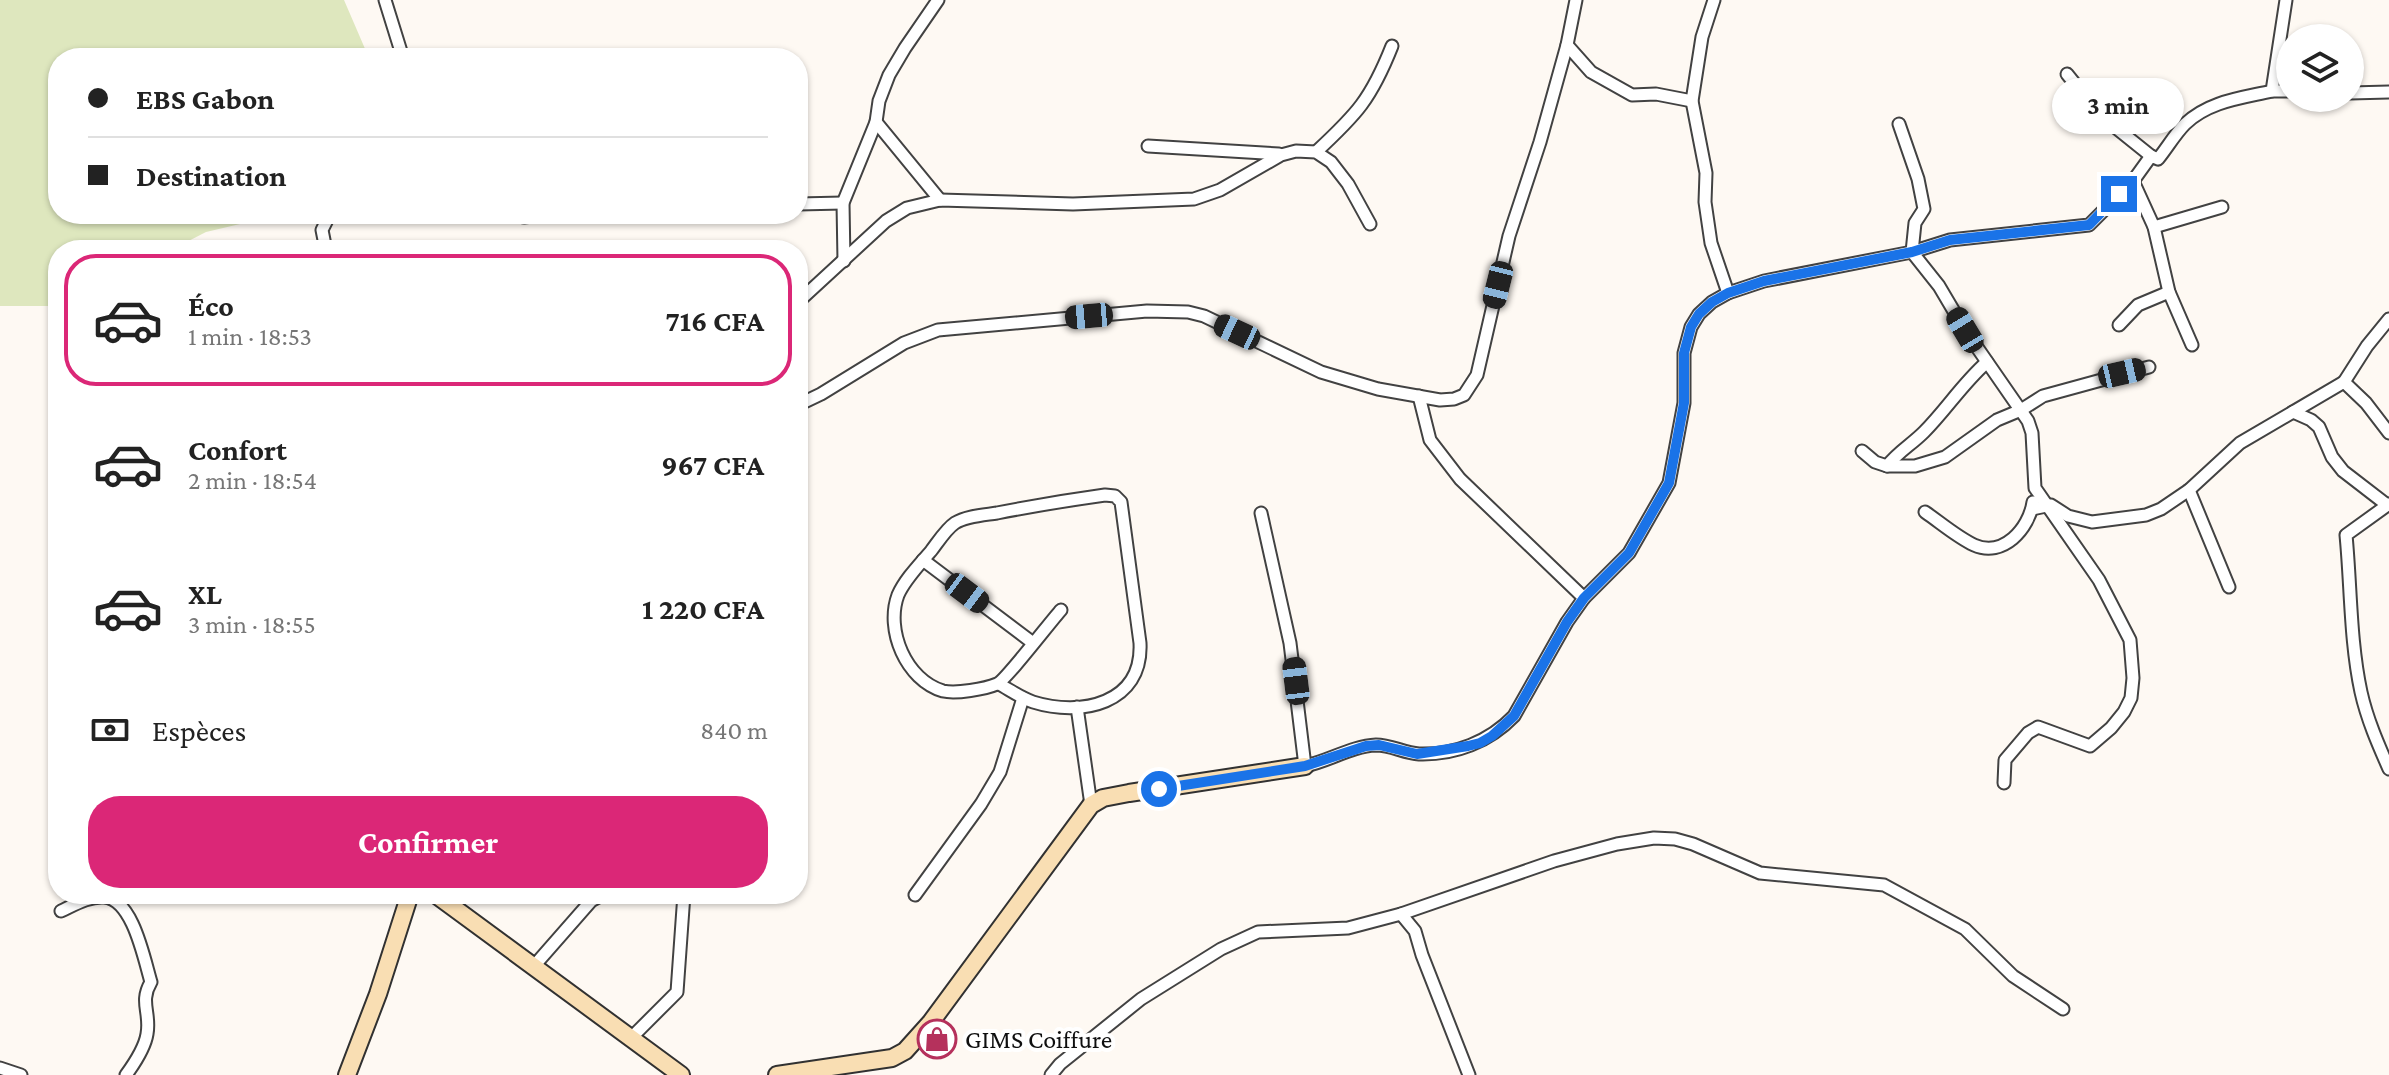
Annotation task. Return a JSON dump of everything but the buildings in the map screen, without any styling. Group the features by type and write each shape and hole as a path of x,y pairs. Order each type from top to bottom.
{"street":[{"path":"385,0 400,48"},
{"path":"844,261 843,203 876,122 879,101 889,75 938,0"},
{"path":"808,400 924,334 990,324 1171,311 1204,316 1334,377 1440,400 1464,395 1474,382 1509,236 1540,142 1576,0"},
{"path":"1714,0 1702,37 1692,101 1706,173 1705,202 1711,243 1728,293"},
{"path":"2272,91 2286,0"},
{"path":"1567,45 1591,72 1632,95 1656,94 1692,101"},
{"path":"1316,152 1365,102 1376,85 1392,46"},
{"path":"2067,74 2100,115 2158,159 2185,124 2214,105 2276,91"},
{"path":"2364,93 2389,92"},
{"path":"876,122 940,200"},
{"path":"1899,124 1918,179 1924,209 1915,223 1912,252 1939,286 2021,410 2032,433 2035,488 2032,509 2027,526 2016,537 1986,547 1975,546 1925,512"},
{"path":"1148,146 1281,155"},
{"path":"808,293 894,214 940,200 1073,204 1194,199 1220,190 1281,155 1296,151 1316,152 1331,162 1348,184 1370,224"},
{"path":"777,1075 847,1071 905,1051 915,1042 1091,805 1103,798 1305,766 1366,746 1379,745 1417,754 1480,743 1502,729 1514,716 1567,622 1584,598 1629,553 1669,483 1684,403 1684,353 1691,327 1712,302 1764,281 1912,252 1950,240 2089,225 2133,181 2151,156"},
{"path":"2133,181 2154,227 2169,292 2192,345"},
{"path":"808,204 843,203"},
{"path":"2154,227 2222,207"},
{"path":"2119,325 2138,305 2169,292"},
{"path":"2032,509 2051,505 2075,519 2099,523 2146,515 2161,509 2189,490 2240,443 2344,382 2389,319"},
{"path":"1887,466 1899,451 1922,434 1970,377 1987,362"},
{"path":"1862,451 1875,462 1887,466 1915,466 1945,457 1997,420 2043,396 2149,367"},
{"path":"2344,382 2366,403 2389,433"},
{"path":"1419,396 1430,440 1460,479 1584,598"},
{"path":"2293,412 2319,427 2332,457 2343,471 2388,505 2346,535 2361,692 2374,735 2389,769"},
{"path":"2004,783 2005,760 2028,733 2038,727 2090,746 2111,728 2131,698 2130,640 2099,580 2035,488"},
{"path":"2189,490 2229,587"},
{"path":"999,684 1023,698 1056,706 1077,707 1111,700 1127,685 1138,667 1140,643 1125,519 1118,499 1105,495 969,518 955,523 923,560 898,596 895,629 903,655 920,676 944,691 960,692 999,684 1061,610"},
{"path":"1261,513 1292,653 1305,766"},
{"path":"923,560 1033,643"},
{"path":"915,895 981,804 1000,772 1023,698"},
{"path":"1077,707 1091,805"},
{"path":"1051,1075 1060,1064 1141,999 1221,949 1258,932 1340,930 1401,914 1554,861 1633,841 1675,839 1711,850 1760,873 1884,885 1965,929 2013,976 2063,1009"},
{"path":"61,911 78,904"},
{"path":"118,904 131,921 151,982 145,993 147,1034 126,1075"},
{"path":"347,1075 378,994 407,904"},
{"path":"449,904 681,1075"},
{"path":"534,966 588,904"},
{"path":"632,1037 677,992 683,904"},
{"path":"1401,914 1415,931 1469,1075"},
{"path":"0,1068 21,1075"}],"green space":[{"path":"0,0 344,0 365,48 48,48 48,224 240,224 206,232 190,240 48,240 48,306 0,306"}],"place":[{"name":"GIMS Coiffure","path":"937,1039"}],"route":[{"path":"1159,789 1317,764 1366,746 1393,747 1417,754 1437,753 1480,743 1502,729 1514,716 1567,622 1584,598 1629,553 1669,483 1684,403 1684,353 1691,327 1712,302 1764,281 1912,252 1950,240 2089,225 2119,194"}]}
